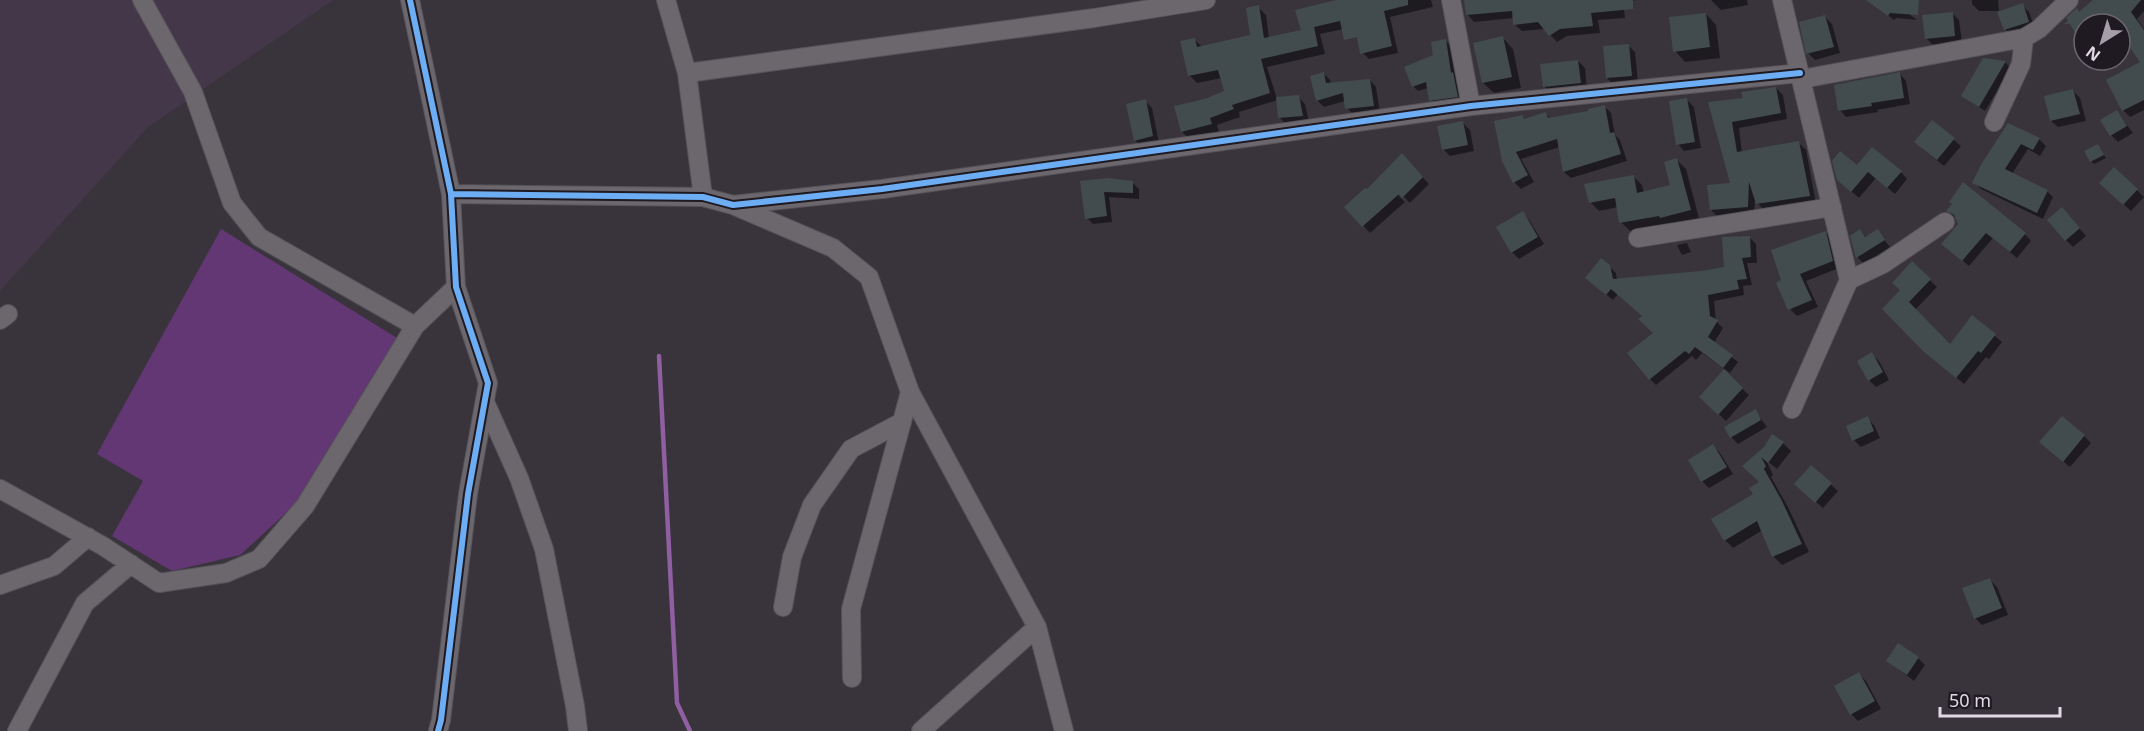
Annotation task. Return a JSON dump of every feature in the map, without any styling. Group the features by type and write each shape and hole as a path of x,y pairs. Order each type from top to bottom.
{"street":[{"path":"142,0 193,92 232,203 259,237 415,326"},
{"path":"410,0 451,194 456,287 488,383 468,494 440,725 425,731"},
{"path":"666,0 687,73 703,197"},
{"path":"687,73 1094,18 1206,0"},
{"path":"1451,0 1471,106"},
{"path":"1782,0 1849,280 1792,409"},
{"path":"733,206 882,189 1471,106 1801,76 2024,38 2038,29 2069,0"},
{"path":"1994,122 2021,64 2024,38"},
{"path":"451,194 703,197 733,206 833,248 870,277 910,392 1037,627 1064,731"},
{"path":"1638,238 1832,207"},
{"path":"1849,280 1883,264 1945,222"},
{"path":"0,489 88,537 159,583 226,573 259,559 305,506 415,326 456,287"},
{"path":"852,678 851,609 910,392"},
{"path":"484,402 519,478 544,549 578,731"},
{"path":"783,607 792,557 812,505 851,449 902,422"},
{"path":"0,585 54,566 88,537"},
{"path":"17,731 85,603 130,564"},
{"path":"921,731 1037,627"}],"shaded area":[{"path":"0,0 333,0 148,127 0,291"},
{"path":"221,229 397,338 296,504 240,555 172,571 112,536 143,481 97,454"}],"building":[{"path":"1336,0 1408,0 1408,5 1384,11 1392,46 1360,54 1357,37 1344,40 1340,21 1314,27 1318,46 1261,59 1270,93 1232,105 1234,109 1210,118 1212,124 1181,132 1174,106 1205,99 1224,91 1218,70 1188,76 1180,41 1195,38 1197,47 1250,35 1246,8 1259,5 1264,38 1301,30 1295,10"},
{"path":"1464,0 1633,0 1633,9 1591,13 1593,26 1560,29 1549,36 1538,22 1513,25 1512,11 1466,15"},
{"path":"1866,0 1919,0 1918,15 1890,13 1888,16"},
{"path":"2093,0 2141,0 2131,12 2079,12"},
{"path":"2023,3 2029,22 2004,30 1997,12"},
{"path":"1953,12 1955,36 1925,39 1922,15"},
{"path":"1706,13 1710,47 1673,52 1669,17"},
{"path":"2072,13 2072,27 2070,24 2064,24 2068,21 2066,18"},
{"path":"2132,13 2144,30 2144,100 2122,111 2106,80 2121,72 2132,72 2132,66 2140,62 2132,50"},
{"path":"1825,15 1834,47 1806,54 1799,22"},
{"path":"1503,36 1512,77 1482,83 1473,43"},
{"path":"1446,39 1451,73 1453,72 1458,97 1429,101 1426,82 1412,87 1404,67 1433,55 1431,42"},
{"path":"1629,44 1632,76 1606,78 1603,46"},
{"path":"1983,58 2006,61 1979,107 1961,96"},
{"path":"1578,60 1581,83 1543,87 1540,64"},
{"path":"1324,72 1326,83 1370,79 1374,106 1345,109 1343,93 1316,101 1310,76"},
{"path":"1900,72 1904,98 1838,111 1834,85"},
{"path":"1776,87 1781,113 1732,122 1737,152 1799,141 1810,196 1756,204 1749,182 1748,207 1710,210 1707,185 1730,183 1708,102 1743,98 1741,92"},
{"path":"2073,89 2080,114 2050,121 2044,96"},
{"path":"1299,95 1303,116 1278,118 1276,97"},
{"path":"1687,98 1695,142 1676,145 1669,101"},
{"path":"1146,99 1153,136 1134,141 1126,104"},
{"path":"1605,105 1610,133 1614,132 1621,154 1563,172 1557,139 1516,152 1528,175 1513,183 1502,161 1494,121 1523,115 1524,119 1546,112 1548,118 1588,111 1588,109"},
{"path":"2117,110 2127,126 2110,136 2100,120"},
{"path":"1932,120 1955,138 1937,160 1914,142"},
{"path":"1463,121 1468,145 1442,150 1437,126"},
{"path":"2008,123 2040,138 2033,150 2021,144 2005,169 2048,190 2037,213 1972,183"},
{"path":"2098,144 2104,155 2090,162 2084,151"},
{"path":"1872,147 1902,171 1887,188 1868,172 1851,192 1837,180 1832,161 1840,151 1857,165"},
{"path":"1402,153 1423,177 1402,198 1399,194 1362,227 1344,207 1365,188 1367,189"},
{"path":"1677,158 1691,210 1660,218 1659,216 1619,223 1615,198 1589,203 1584,184 1634,175 1637,193 1670,185 1664,162"},
{"path":"2114,167 2138,189 2123,205 2099,183"},
{"path":"1108,178 1133,181 1133,193 1104,192 1107,216 1085,219 1080,181"},
{"path":"1963,182 2026,233 2010,252 1986,233 1962,261 1941,244 1958,224 1954,215 1946,211 1952,204 1949,202"},
{"path":"2062,207 2080,228 2065,241 2047,220"},
{"path":"1523,211 1538,237 1511,253 1496,227"},
{"path":"1860,229 1865,237 1878,229 1885,240 1856,258 1850,236"},
{"path":"1826,231 1833,261 1800,274 1812,300 1788,310 1776,283 1781,280 1771,250"},
{"path":"1750,236 1751,257 1742,258 1747,279 1737,280 1739,289 1708,295 1710,316 1718,320 1708,337 1733,355 1723,368 1695,347 1689,354 1685,351 1649,380 1627,353 1653,333 1638,319 1642,316 1611,289 1606,295 1585,278 1601,258 1610,265 1613,279 1724,267 1722,237"},
{"path":"1912,261 1931,279 1909,302 1950,344 1972,315 1996,334 1981,353 1978,351 1956,378 1924,352 1882,309 1900,290 1892,283"},
{"path":"1872,352 1883,372 1868,381 1857,361"},
{"path":"1724,369 1743,388 1718,415 1699,397"},
{"path":"1756,409 1761,420 1730,438 1724,427"},
{"path":"1868,416 1874,431 1852,441 1846,426"},
{"path":"2062,416 2085,435 2063,462 2039,442"},
{"path":"1772,434 1784,442 1768,463 1761,457 1766,466 1764,469 1802,544 1772,557 1757,521 1724,541 1711,519 1753,494 1749,488 1759,482 1742,466 1764,447"},
{"path":"1713,444 1727,467 1701,482 1688,460"},
{"path":"1811,465 1832,483 1815,503 1794,484"},
{"path":"1990,578 2002,608 1974,619 1962,588"},
{"path":"1898,643 1919,657 1907,675 1886,661"},
{"path":"1859,672 1875,701 1850,715 1834,686"}],"waterway":[{"path":"659,356 677,703 690,731"}],"cycle path":[{"path":"410,0 451,194 456,287 488,383 468,494 438,731"},
{"path":"451,194 703,197 733,205 882,189 1471,106 1800,73"}]}
